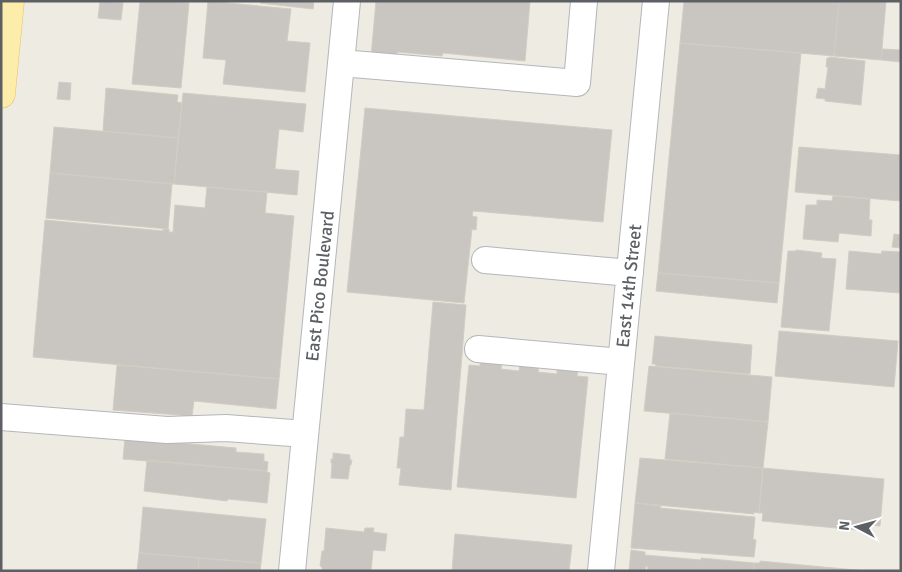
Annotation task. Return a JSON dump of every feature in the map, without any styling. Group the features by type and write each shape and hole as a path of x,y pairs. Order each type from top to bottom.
{"main road":[{"path":"1,94 10,1"}],"street":[{"name":"East Pico Boulevard","path":"292,571 347,1"},
{"path":"341,63 577,83 584,1"},
{"name":"East 14th Street","path":"601,571 656,1"},
{"path":"485,260 630,273"},
{"path":"478,349 621,362"},
{"path":"1,417 167,430 226,428 305,434"}],"building":[{"path":"100,1 123,3 121,20 98,18"},
{"path":"140,1 189,3 181,88 132,84"},
{"path":"208,1 291,9 287,41 310,43 305,92 223,84 226,60 203,58"},
{"path":"261,1 314,1 313,9 260,3"},
{"path":"376,1 530,1 525,61 443,53 442,56 397,52 397,58 371,57"},
{"path":"684,1 839,1 834,56 680,43"},
{"path":"839,1 886,1 881,60 834,56"},
{"path":"680,43 801,53 779,283 658,273"},
{"path":"882,49 901,50 901,62 881,60"},
{"path":"827,58 865,61 861,105 825,101 825,99 816,98 818,88 825,89 828,67 826,67"},
{"path":"59,82 71,83 70,100 57,99"},
{"path":"106,88 178,95 177,102 182,103 178,138 103,131"},
{"path":"183,93 306,104 303,132 279,129 275,169 299,171 297,195 174,184"},
{"path":"365,108 612,130 603,222 473,211 472,216 477,217 476,230 472,229 464,303 347,292"},
{"path":"54,127 178,138 174,184 50,173"},
{"path":"799,147 901,155 901,201 795,192"},
{"path":"50,173 172,184 168,229 46,218"},
{"path":"207,187 267,192 265,213 294,216 279,379 33,357 45,220 163,231 163,229 169,229 169,232 173,232 175,205 205,208"},
{"path":"833,196 870,199 869,220 872,220 871,236 839,233 838,242 803,239 806,205 817,205 817,200 832,201"},
{"path":"894,234 901,235 901,248 892,247"},
{"path":"788,251 822,253 821,258 836,259 829,331 781,327"},
{"path":"849,251 881,254 882,251 901,252 901,293 846,289"},
{"path":"658,273 779,283 777,303 656,291"},
{"path":"433,302 466,305 451,490 399,485 401,468 397,468 400,437 404,437 406,409 424,410"},
{"path":"779,331 898,341 894,387 775,376"},
{"path":"655,336 752,345 750,374 656,366 652,364"},
{"path":"480,359 502,361 501,369 519,371 520,363 539,365 538,372 557,374 557,367 578,369 577,376 588,377 576,498 457,487 469,365 480,366"},
{"path":"117,365 279,379 276,409 194,401 192,416 113,410"},
{"path":"649,366 772,377 768,422 644,411"},
{"path":"670,413 768,422 763,468 665,459"},
{"path":"125,438 236,448 236,452 264,454 264,461 268,462 267,471 123,459"},
{"path":"333,453 350,455 350,460 352,460 348,479 331,478 331,459 333,459"},
{"path":"640,458 763,468 759,513 635,503"},
{"path":"147,460 267,471 270,473 267,503 228,499 227,501 144,491"},
{"path":"763,468 884,479 880,526 857,524 857,530 762,521 763,513 759,513"},
{"path":"635,503 661,506 660,508 755,517 753,539 756,540 754,557 631,548"},
{"path":"143,507 266,519 261,563 139,553"},
{"path":"326,528 364,532 365,528 374,528 373,532 387,534 385,551 373,550 371,571 322,571 320,566 322,551 324,551"},
{"path":"455,534 572,545 569,571 452,571"},
{"path":"631,550 645,552 645,555 754,563 753,571 647,571 648,567 646,566 645,571 629,571"},
{"path":"139,553 199,558 198,571 137,571"},
{"path":"199,558 261,563 260,571 198,571"},
{"path":"760,561 866,571 753,571 754,563 760,563"}]}
